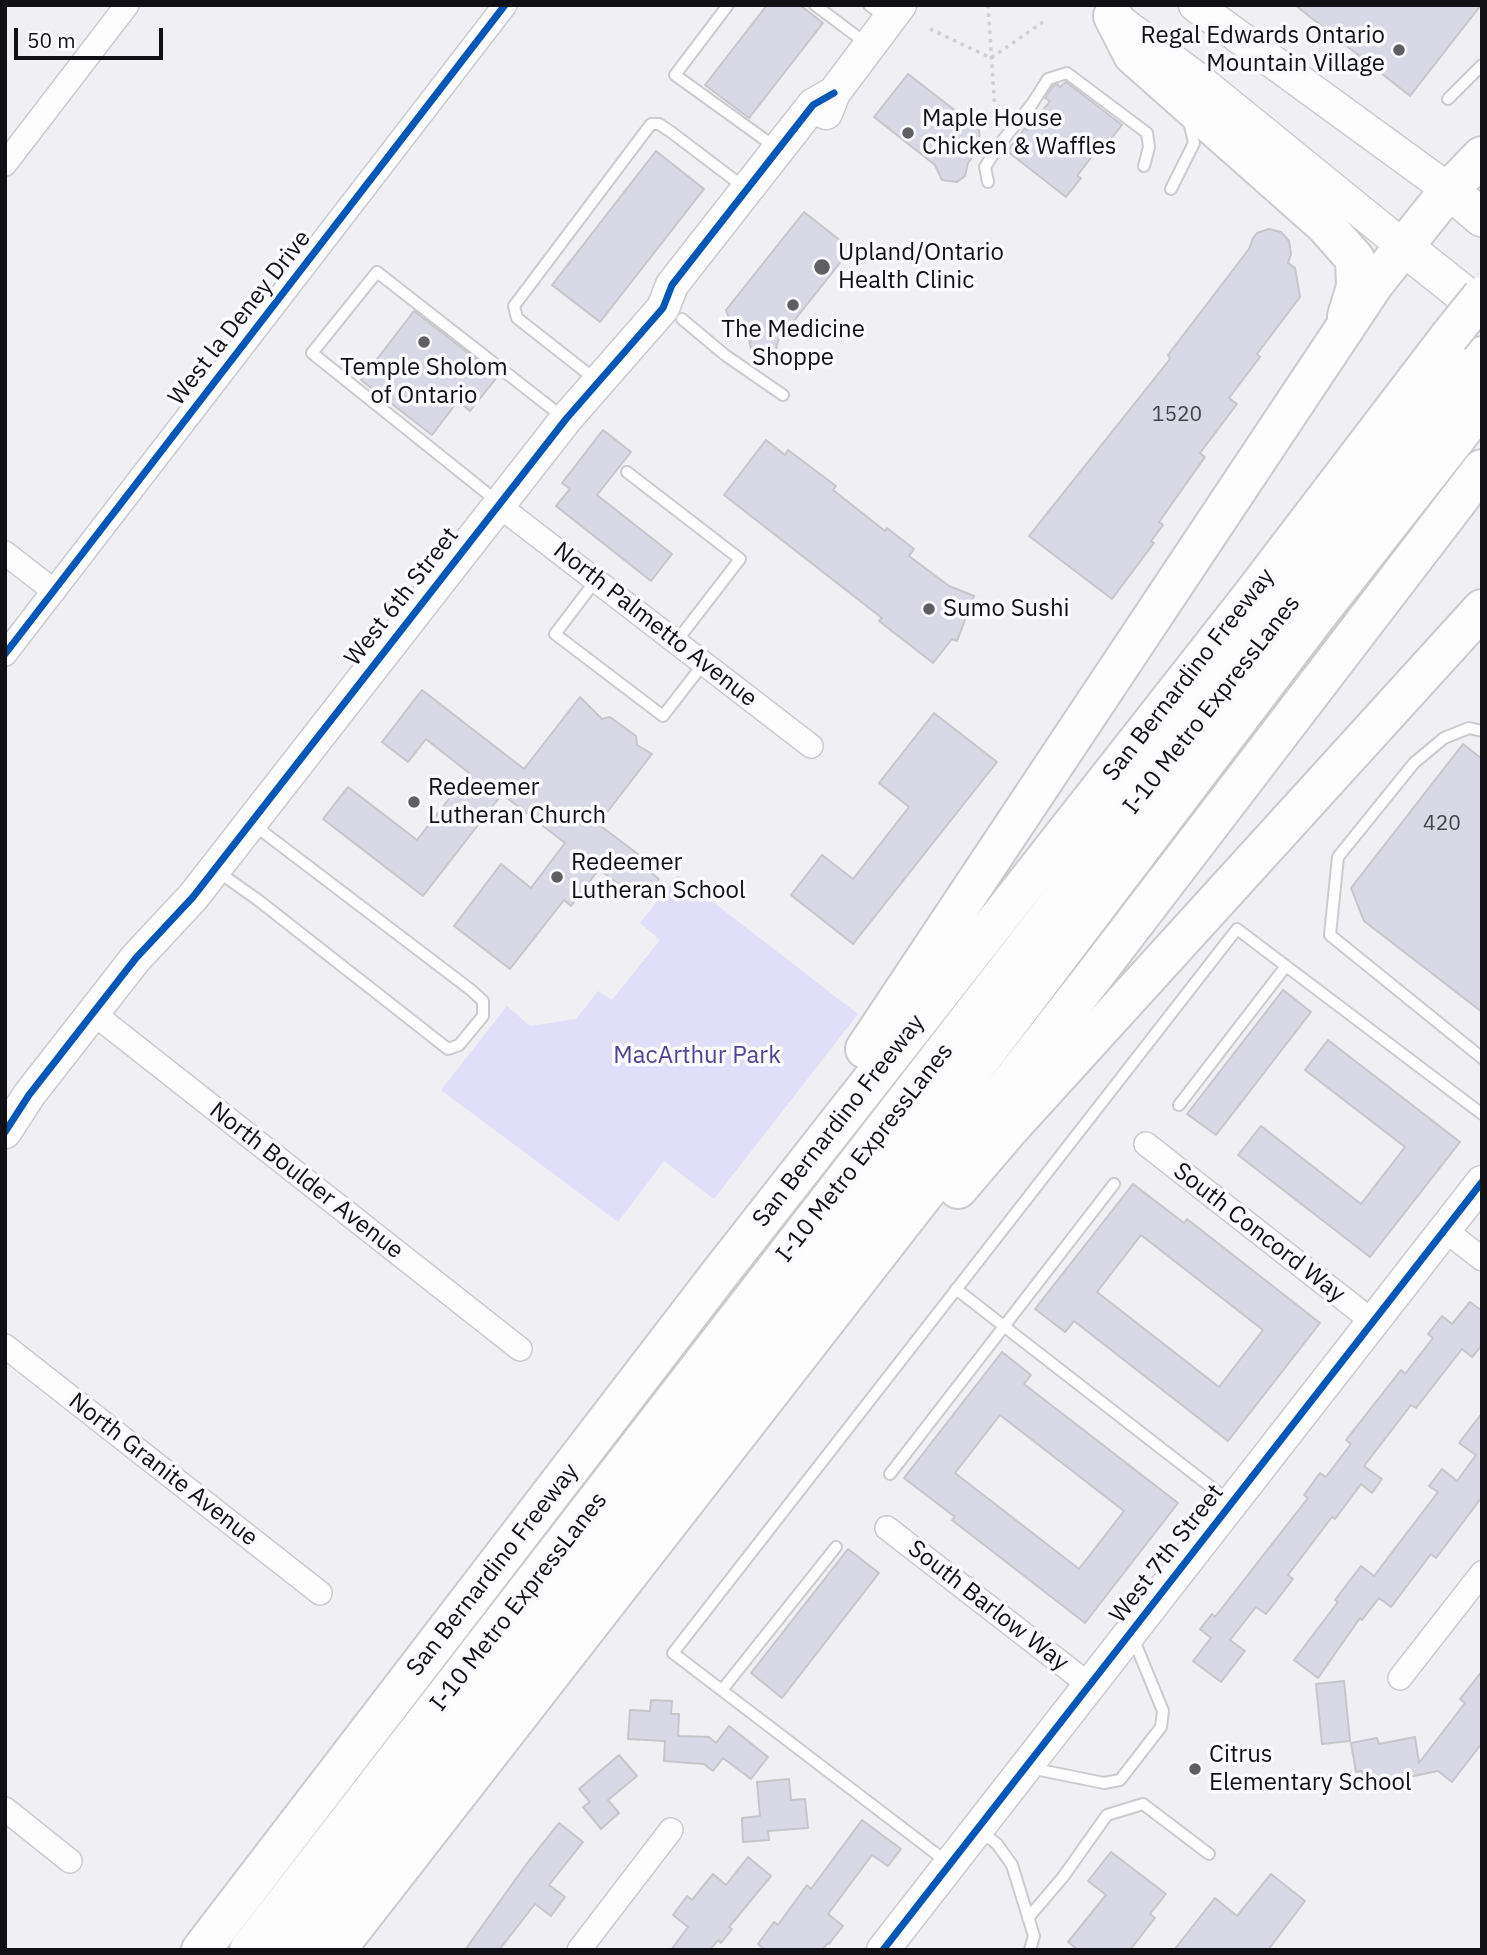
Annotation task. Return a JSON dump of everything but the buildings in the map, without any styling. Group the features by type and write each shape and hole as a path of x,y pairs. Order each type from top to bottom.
{"highway":[{"path":"1107,11 1133,55 1325,225 1355,259 1356,286 1343,330"},
{"path":"721,1272 738,1216 859,1058 1343,330 1403,246 1482,156"},
{"name":"San Bernardino Freeway","path":"201,1950 721,1272 1250,598 1482,296"},
{"name":"I-10 Metro ExpressLanes","path":"249,1950 1478,362"},
{"name":"I-10 Metro ExpressLanes","path":"294,1950 915,1146 1315,618 1482,405"},
{"path":"336,1950 1097,972 1482,469"},
{"path":"944,1052 1250,598"},
{"path":"703,1475 771,1424 922,1231 1010,1128 1482,609"},
{"path":"915,1146 1097,972"}],"main road":[{"path":"1450,190 1482,218"},
{"path":"1403,246 1482,309"}],"street":[{"path":"5,164 127,5"},
{"name":"West la Deney Drive","path":"5,654 505,5"},
{"path":"1195,5 1450,190"},
{"name":"West 6th Street","path":"5,1132 29,1095 151,971 193,897 566,419 599,382 673,313 759,201 794,161 822,125 834,93 870,45 886,10"},
{"path":"1107,11 1195,77 1403,246"},
{"name":"West 6th Street","path":"673,313 672,285 813,104 834,93"},
{"name":"North Palmetto Avenue","path":"499,504 811,746"},
{"path":"5,553 54,591"},
{"name":"West 6th Street","path":"5,1141 73,1075 101,1020"},
{"name":"North Boulder Avenue","path":"101,1020 520,1349"},
{"name":"South Concord Way","path":"1146,1144 1372,1321"},
{"name":"West 7th Street","path":"883,1950 1482,1182"},
{"path":"1445,1230 1482,1259"},
{"name":"North Granite Avenue","path":"5,1346 320,1593"},
{"name":"South Barlow Way","path":"887,1528 1088,1684"},
{"path":"1400,1678 1482,1573"},
{"path":"5,1809 70,1861"},
{"path":"579,1950 671,1830"}],"lane":[{"path":"728,5 675,75 779,149"},
{"path":"815,5 870,45"},
{"path":"1448,99 1482,65"},
{"path":"988,181 985,166 999,145 1048,79 1067,73 1147,133 1149,147 1143,166"},
{"path":"1171,189 1194,143 1185,101"},
{"path":"599,382 517,318 514,306 651,124 659,124 665,128 747,190"},
{"path":"499,504 312,353 377,272 566,419"},
{"path":"673,313 725,355 783,395"},
{"path":"627,472 740,559 676,642"},
{"path":"596,580 555,634 663,716 704,663"},
{"path":"1482,731 1469,728 1444,738 1414,763 1338,857 1330,935 1482,1058"},
{"path":"215,869 448,1049 459,1045 483,1016 483,1001 471,990 251,822"},
{"path":"949,1864 673,1653 1237,929 1482,1114"},
{"path":"1179,1105 1286,966"},
{"path":"890,1474 1114,1184"},
{"path":"956,1289 1231,1502"},
{"path":"722,1690 836,1547"},
{"path":"1024,1767 1104,1783 1120,1780 1161,1727 1163,1711 1130,1631"},
{"path":"1028,1917 1063,1877 1107,1815 1143,1804 1209,1854"},
{"path":"977,1828 997,1844 1012,1866 1034,1936 1030,1950"}],"path":[{"path":"988,5 995,111"},
{"path":"991,58 1046,20"},
{"path":"930,29 991,58"}],"green space":[{"name":"MacArthur Park","path":"678,875 858,1014 714,1199 664,1161 618,1222 441,1090 507,1006 530,1026 576,1019 598,991 612,1000 660,940 640,923"}],"cycle path":[{"path":"5,654 505,5"},
{"path":"5,1132 29,1095 136,958 193,897 566,419 663,308 672,285 813,105 834,93"},
{"path":"883,1950 1482,1182"}],"place":[{"name":"Regal Edwards Ontario Mountain Village","path":"1399,50"},
{"name":"Maple House Chicken & Waffles","path":"908,133"},
{"name":"Upland/Ontario Health Clinic","path":"822,267"},
{"name":"The Medicine Shoppe","path":"793,305"},
{"name":"Temple Sholom of Ontario","path":"424,342"},
{"name":"Sumo Sushi","path":"929,609"},
{"name":"Redeemer Lutheran Church","path":"414,802"},
{"name":"Redeemer Lutheran School","path":"557,877"},
{"name":"Citrus Elementary School","path":"1195,1769"}]}
